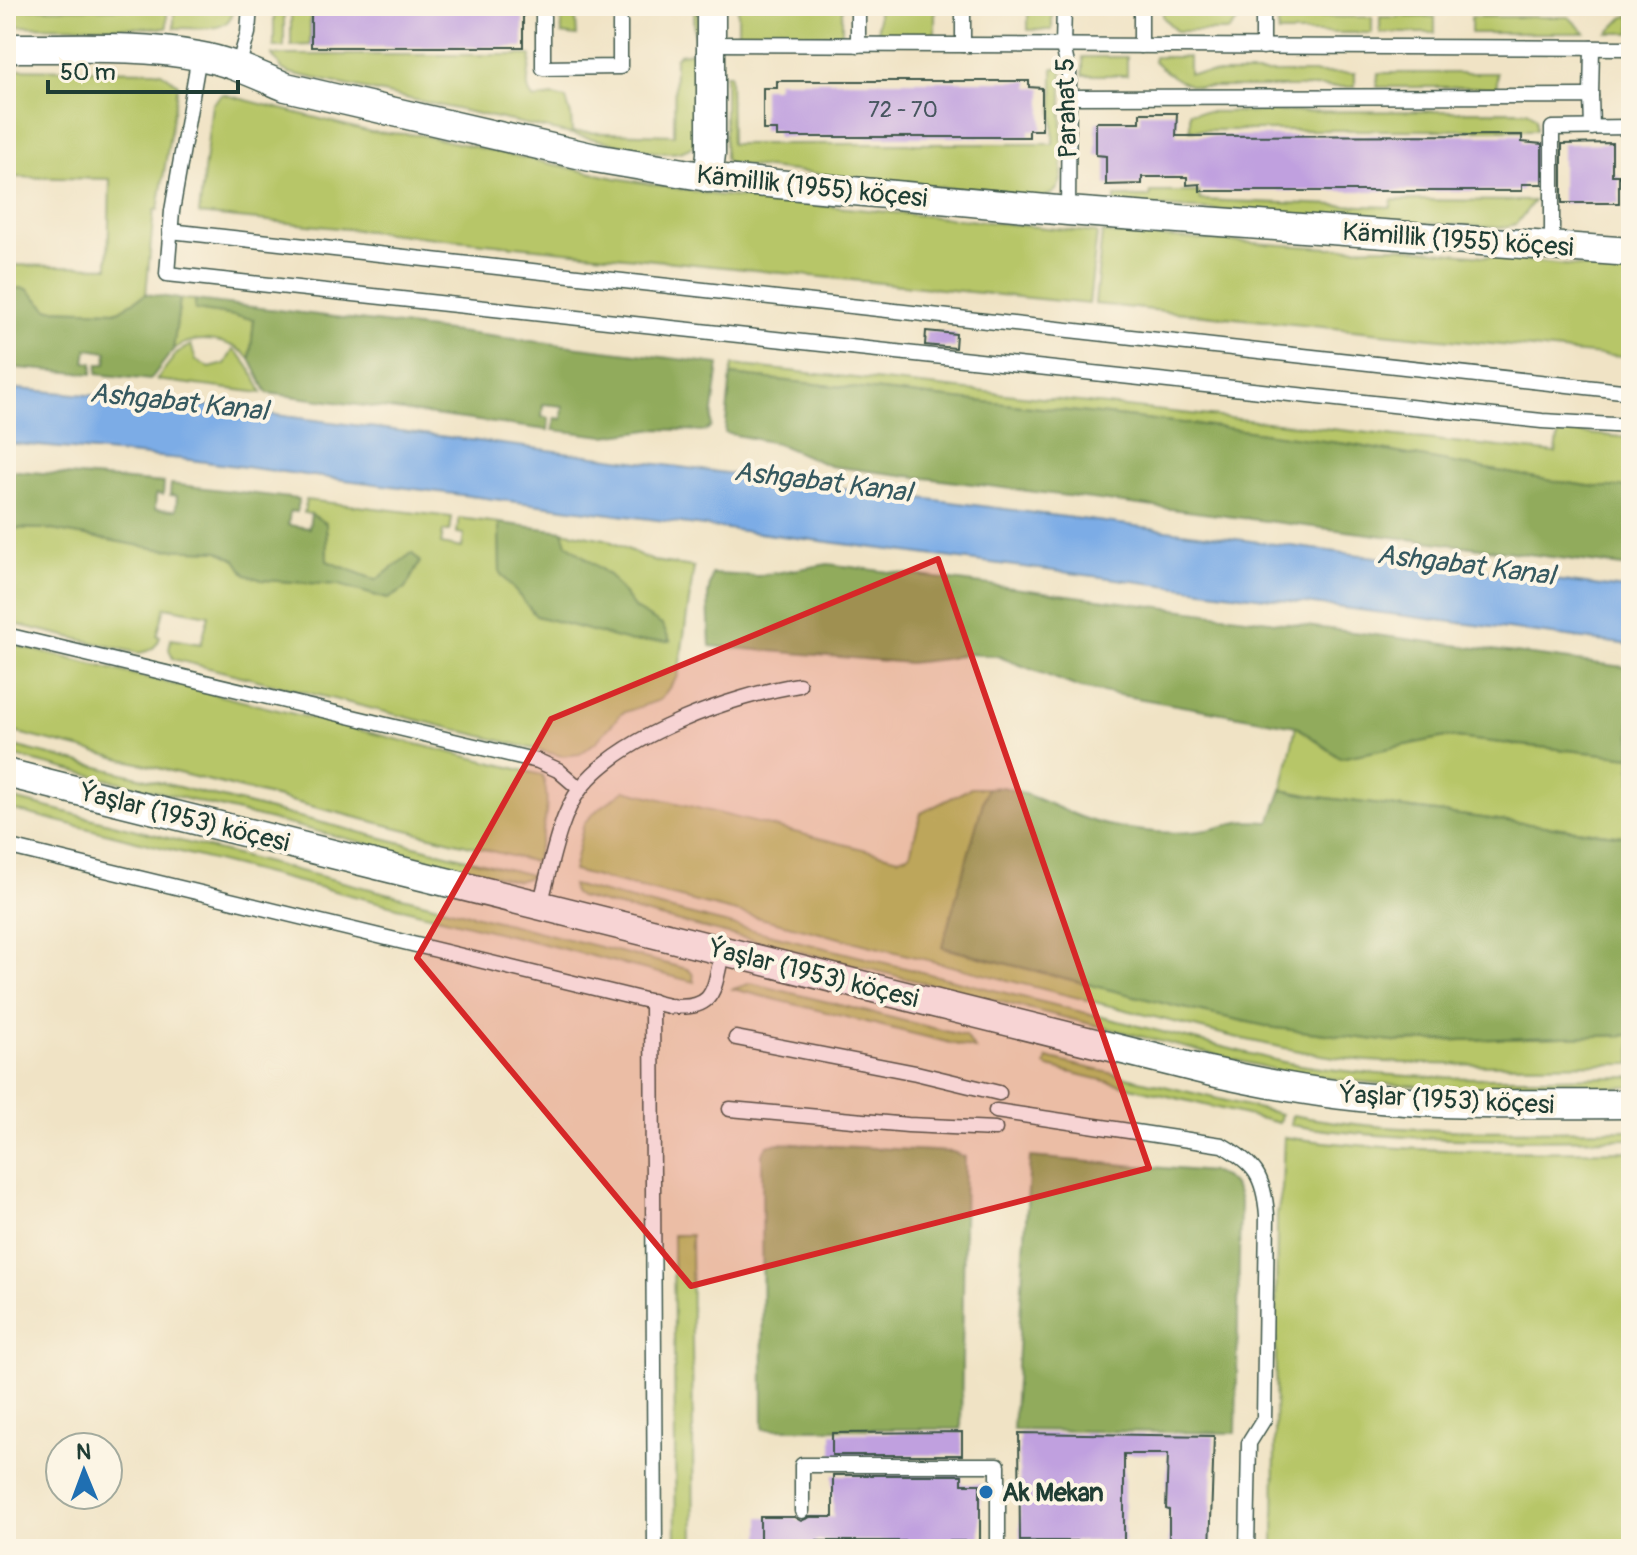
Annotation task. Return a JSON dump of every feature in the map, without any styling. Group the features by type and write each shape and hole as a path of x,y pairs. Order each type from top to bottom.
{"street":[{"path":"708,178 711,154 711,6"},
{"name":"Kämillik (1955) köçesi","path":"6,48 134,50 199,56 238,67 286,87 595,158 708,178 1068,211 1631,252"},
{"name":"Ýaşlar (1953) köçesi","path":"6,773 1177,1064 1296,1089 1428,1102 1631,1104"}],"lane":[{"path":"238,67 248,33 250,6"},
{"path":"543,6 543,68 620,67 620,22"},
{"path":"858,6 858,45"},
{"path":"963,6 963,45"},
{"name":"Parahat 5","path":"1064,6 1063,46 1069,73 1068,211"},
{"path":"1141,6 1141,46"},
{"path":"1263,6 1263,47"},
{"path":"711,44 1631,48"},
{"path":"1592,48 1592,128"},
{"path":"199,56 170,231 167,274 1511,418 1631,426"},
{"path":"1069,97 1591,96"},
{"path":"1552,245 1552,128 1631,127"},
{"path":"170,231 1631,392"},
{"path":"6,635 538,761 558,770 580,789"},
{"path":"540,905 567,811 580,789 602,766 701,712 768,690 799,685"},
{"path":"6,846 685,1007 706,1002 723,950"},
{"path":"652,1001 655,1549"},
{"path":"736,1038 916,1073 999,1093"},
{"path":"730,1109 908,1125 995,1129"},
{"path":"996,1111 1222,1145 1244,1158 1257,1172 1265,1193 1267,1215 1264,1419 1249,1443 1247,1549"},
{"path":"802,1511 802,1465 998,1465 998,1549"}],"highlighted area":[{"path":"938,559 1149,1168 691,1286 417,958 551,719"}],"green space":[{"path":"233,6 227,22 212,28 174,28 174,9"},
{"path":"274,6 284,6 284,47 274,47"},
{"path":"291,6 310,6 310,45 291,46"},
{"path":"561,6 575,6 577,36 562,34"},
{"path":"694,6 699,6 698,142 688,149 672,153 654,152 290,73 283,70 272,55 531,55 530,95 534,99 553,96 566,99 572,132 674,135 675,59 679,54 695,52"},
{"path":"738,6 842,6 842,35 738,35"},
{"path":"878,6 935,6 935,35 878,35"},
{"path":"1028,6 1052,6 1052,30 1028,30"},
{"path":"1163,6 1241,6 1242,17 1228,31 1176,31 1163,17"},
{"path":"1305,6 1313,6 1313,17 1372,17 1372,33 1278,33 1278,17 1305,17"},
{"path":"167,8 167,28 6,26 6,9"},
{"path":"1631,16 1631,33 1608,33 1624,17"},
{"path":"1380,17 1435,17 1435,33 1380,33"},
{"path":"1471,17 1569,17 1585,33 1471,33"},
{"path":"1083,57 1127,57 1127,75 1083,75"},
{"path":"1154,57 1189,57 1189,73 1355,73 1355,87 1197,87 1174,77 1154,61"},
{"path":"1053,68 1062,68 1062,175 1057,189 1047,196 1037,198 726,161 725,74 730,74 731,144 1053,144"},
{"path":"6,69 155,71 178,84 158,210 154,210 146,294 118,311 48,309 27,289 6,287 6,265 108,267 110,179 6,177"},
{"path":"1378,73 1497,73 1497,87 1377,87"},
{"path":"222,94 371,132 421,135 615,178 716,195 1097,233 1089,304 199,214 212,104"},
{"path":"1527,111 1536,118 1536,130 1190,130 1190,112"},
{"path":"1151,192 1199,192 1200,200 1391,207 1392,200 1534,201 1516,224 1501,228 1115,204 1115,197 1150,197"},
{"path":"1102,233 1329,248 1398,247 1631,272 1631,358 1095,304"},
{"path":"6,287 27,289 48,309 118,311 146,294 180,299 173,350 150,380 97,374 98,364 106,364 107,352 87,349 85,362 93,363 92,374 6,367"},
{"path":"180,299 195,300 195,310 254,319 250,359 234,347 213,341 191,341 173,350"},
{"path":"195,300 719,364 711,427 705,431 656,429 605,436 553,430 555,418 562,419 563,406 543,404 542,417 549,418 548,430 267,393 250,359 254,319 195,310"},
{"path":"191,345 196,360 210,368 225,364 233,350 246,363 262,393 156,380 178,352"},
{"path":"733,365 1556,453 1559,431 1631,438 1631,487 1596,487 1553,481 1354,445 1211,426 731,375"},
{"path":"731,375 1211,426 1354,445 1553,481 1596,487 1631,487 1631,567 830,466 776,443 725,433"},
{"path":"6,470 164,483 163,495 156,494 155,509 176,510 177,496 170,495 171,484 299,499 297,512 290,511 288,525 309,528 311,514 326,523 327,561 376,580 412,553 420,562 405,589 388,599 339,585 262,580 246,575 236,560 219,551 159,549 46,529 6,528 6,493 11,493 12,478 6,477"},
{"path":"306,500 452,517 450,531 443,531 441,544 462,548 464,534 457,533 459,518 499,523 500,573 632,642 670,640 662,626 635,609 610,576 567,544 563,531 605,539 653,561 694,567 678,676 660,700 622,713 597,741 580,754 562,756 173,659 169,649 171,639 201,644 209,615 165,607 157,644 138,653 6,622 6,528 46,529 159,549 219,551 236,560 246,575 262,580 339,585 387,599 412,553 376,581 327,561 327,532 311,514 304,513"},
{"path":"499,523 563,531 567,544 610,576 635,609 662,625 670,641 632,642 536,616 500,573"},
{"path":"828,564 1631,668 1631,757 1446,737 1340,758 1296,726 1080,688 997,656 967,654 909,663 710,646 708,595 712,574 758,576"},
{"path":"6,643 542,775 547,797 535,862 6,730"},
{"path":"1296,726 1340,758 1446,737 1631,757 1631,837 1282,790"},
{"path":"6,744 531,877 517,881 6,754"},
{"path":"1003,787 1098,823 1152,832 1191,832 1243,821 1270,822 1282,790 1631,837 1631,1035 1393,1042 1275,1028 1174,1006 942,947 987,788"},
{"path":"971,788 987,788 943,948 1275,1028 1393,1042 1631,1035 1631,1064 1433,1064 1368,1061 1316,1054 1230,1036 573,871 584,823 625,790 899,858 910,854 921,813"},
{"path":"6,797 687,969 692,973 694,982 6,808"},
{"path":"572,885 1283,1062 1413,1076 1631,1077 1631,1087 1411,1086 1280,1071 579,897 573,893"},
{"path":"751,983 965,1036 975,1049 733,989"},
{"path":"1047,1058 1281,1114 1279,1123 1048,1067 1045,1065"},
{"path":"1292,1115 1418,1129 1631,1130 1631,1139 1460,1139 1375,1135 1290,1125"},
{"path":"1284,1137 1414,1149 1631,1151 1631,1549 1274,1549 1277,1215 1282,1189"},
{"path":"778,1143 953,1152 965,1157 961,1429 763,1429 762,1154 767,1146"},
{"path":"1030,1157 1212,1172 1234,1186 1240,1202 1236,1433 1013,1430"},
{"path":"673,1235 691,1235 694,1549 676,1549"}],"water":[{"path":"6,388 192,404 1631,590 1631,645 182,459 6,443"}],"building":[{"path":"311,6 523,6 523,47 311,47"},
{"path":"777,81 1029,81 1029,87 1042,88 1042,130 1029,130 1029,137 777,137 777,130 763,130 763,88 777,88"},
{"path":"1140,113 1177,113 1176,136 1522,135 1522,142 1542,144 1542,184 1522,184 1522,191 1200,191 1200,184 1187,185 1187,177 1142,177 1142,184 1106,185 1106,156 1096,155 1096,122 1140,122"},
{"path":"1612,143 1612,175 1619,175 1619,203 1562,203 1562,144"},
{"path":"926,331 956,334 955,348 925,345"},
{"path":"962,1432 962,1455 832,1455 832,1433"},
{"path":"1019,1433 1214,1436 1210,1549 1169,1549 1169,1510 1166,1509 1168,1454 1124,1454 1124,1541 1020,1541"},
{"path":"833,1475 962,1475 962,1484 980,1484 980,1541 816,1541 816,1549 760,1549 760,1517 794,1517 801,1521 810,1517 833,1517"}],"place":[{"name":"Ak Mekan","path":"986,1492"}],"water label":[{"name":"Ashgabat Kanal","path":"179,401"},
{"name":"Ashgabat Kanal","path":"823,481"},
{"name":"Ashgabat Kanal","path":"1466,564"}]}
